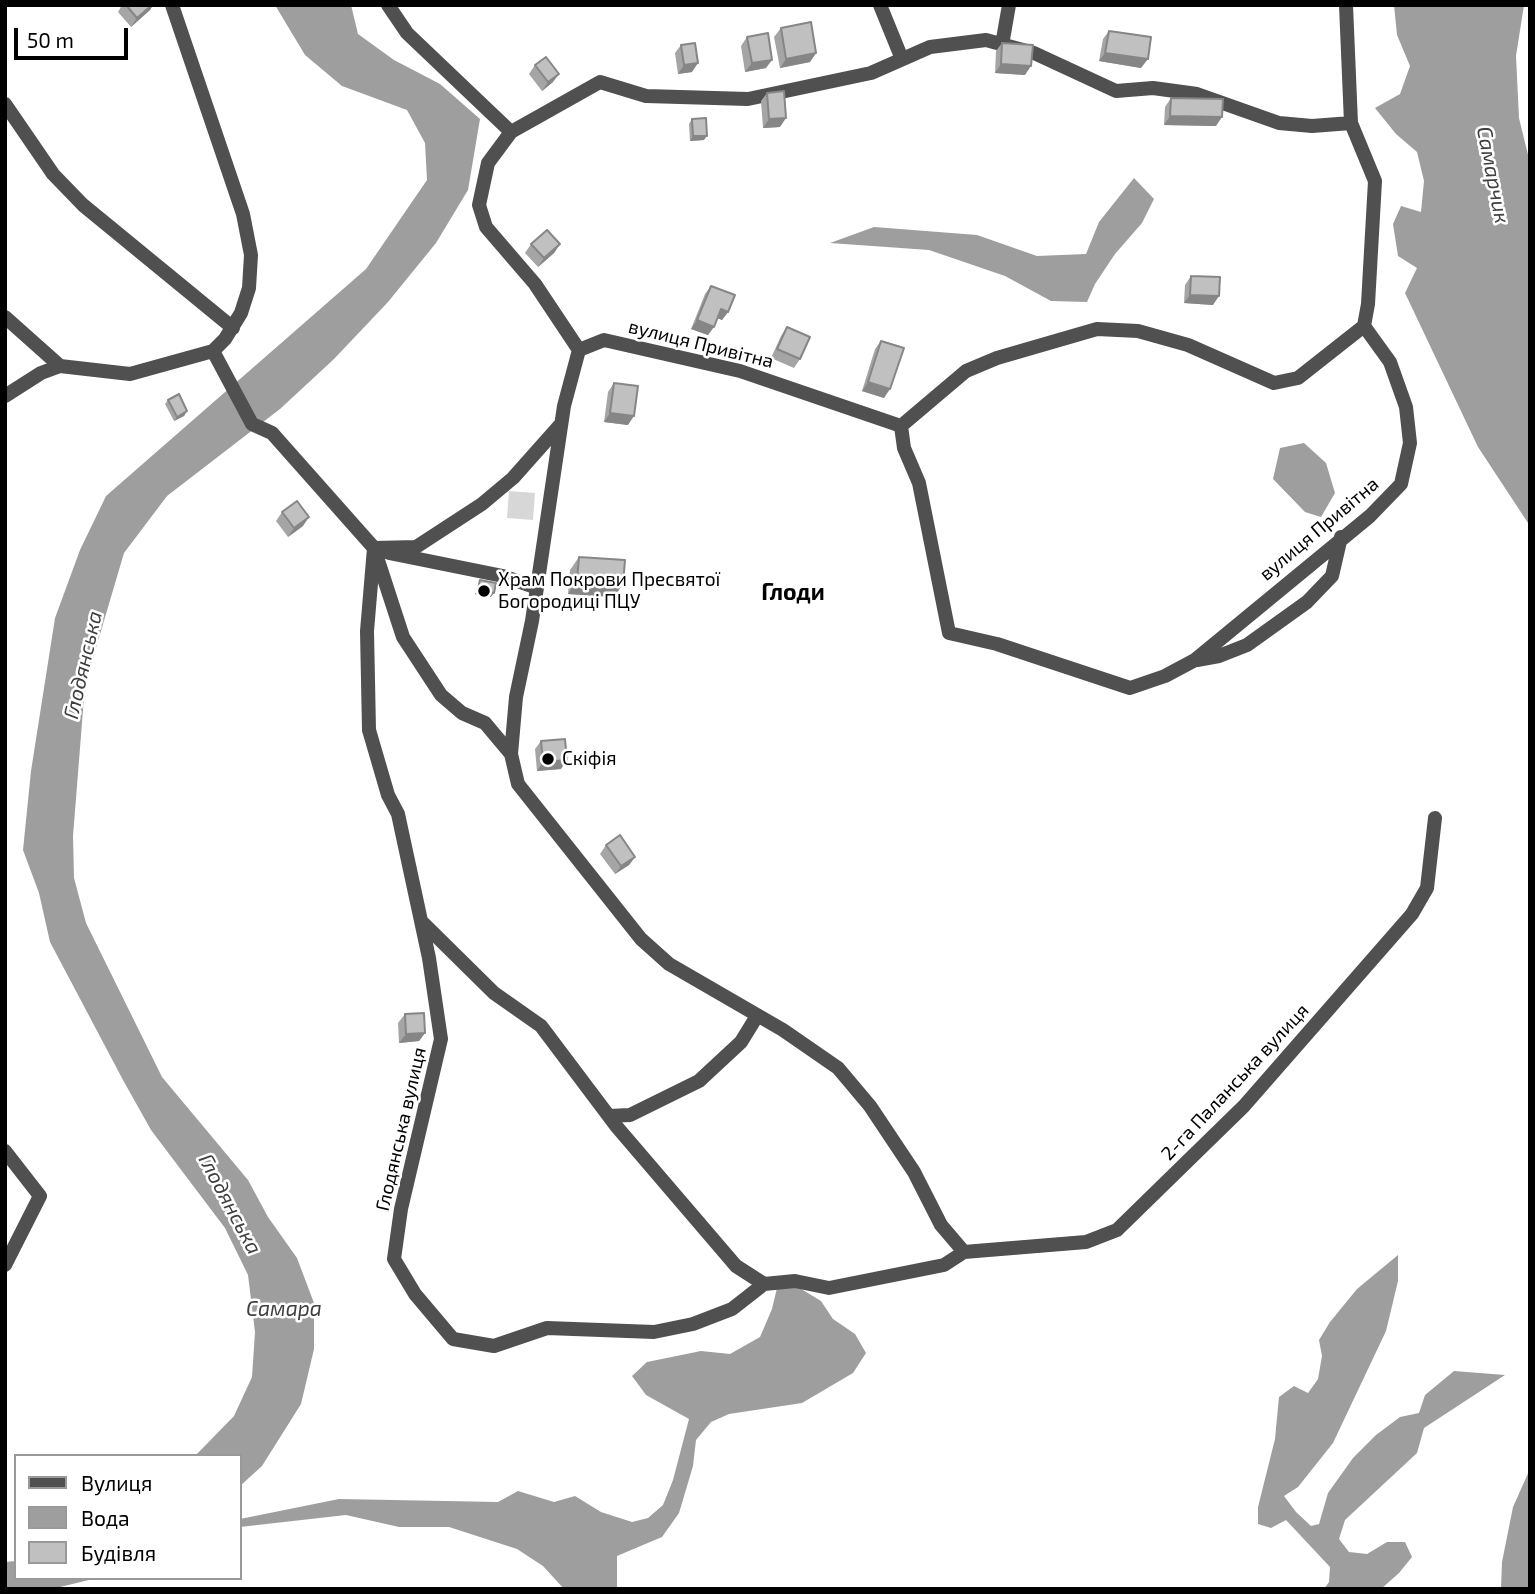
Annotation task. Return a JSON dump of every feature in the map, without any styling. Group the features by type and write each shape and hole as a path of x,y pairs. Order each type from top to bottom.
{"street":[{"path":"5,396 41,373 60,366 130,374 213,351 233,328 248,288 251,255 246,228 172,5"},
{"path":"388,5 407,33 511,132"},
{"path":"880,5 902,59"},
{"path":"1002,45 1009,5"},
{"path":"901,426 966,371 997,358 1097,329 1138,331 1188,345 1274,383 1298,378 1364,326 1368,304 1375,181 1351,123 1346,5"},
{"path":"964,1252 941,1225 914,1172 870,1106 838,1068 670,964 641,939 518,784 511,754 516,697 537,588 562,423 579,351 535,284 486,227 478,205 488,163 511,132 600,82 646,96 748,99 870,73 941,46 986,40 1034,53 1116,91 1153,88 1197,94 1279,123 1312,126 1351,123"},
{"path":"5,104 53,174 83,205 233,328"},
{"path":"5,317 60,366"},
{"name":"вулиця Привітна","path":"579,351 604,340 740,370 901,426 904,447 922,496 950,633 997,644 1130,688 1165,676 1195,660 1341,537 1370,516 1401,484 1410,443 1406,407 1390,362 1364,326"},
{"path":"213,351 252,424 272,433 374,548 403,637 441,695 462,713 485,723 511,754"},
{"path":"374,548 416,547 482,504 513,478 562,423"},
{"path":"1195,660 1219,656 1247,645 1307,603 1332,576 1341,537"},
{"path":"374,548 412,559 445,563 503,576 537,588"},
{"name":"Глодянська вулиця","path":"374,548 367,631 369,730 388,795 398,814 421,921 441,1039 401,1209 394,1259 415,1294 453,1339 494,1346 547,1328 654,1332 693,1324 732,1309 764,1284"},
{"name":"2-га Паланська вулиця","path":"764,1284 795,1281 829,1288 944,1265 964,1252 1086,1242 1117,1230 1244,1106 1412,914 1427,888 1435,818"},
{"path":"421,921 494,992 541,1026 609,1116 736,1266 764,1284"},
{"path":"609,1116 631,1115 699,1081 741,1042 757,1016"},
{"path":"5,1151 40,1196 5,1265"}],"shaded area":[{"path":"509,491 535,493 533,520 507,518"}],"water":[{"name":"Самара","path":"275,5 351,5 358,34 394,60 440,84 480,119 468,190 436,243 388,302 334,359 280,409 167,496 124,553 85,685 73,836 74,878 86,923 162,1077 248,1180 268,1217 297,1258 314,1303 314,1349 301,1404 262,1466 242,1484 242,1454 197,1454 234,1416 252,1377 255,1332 248,1275 225,1228 151,1130 123,1080 50,942 39,893 23,850 31,771 55,618 80,550 106,496 366,269 427,180 425,143 407,110 342,86 305,55"},
{"name":"Самарчик","path":"1394,5 1524,5 1516,56 1519,118 1530,163 1530,526 1478,447 1405,293 1417,268 1398,256 1393,224 1401,206 1421,212 1424,181 1417,152 1396,134 1375,108 1400,94 1410,66 1397,35"},
{"path":"1134,178 1154,199 1142,223 1115,254 1095,284 1087,302 1051,301 1005,276 929,250 830,243 874,227 977,235 1037,256 1086,254 1099,222"},
{"path":"1304,443 1326,463 1335,493 1321,517 1305,512 1273,479 1280,448"},
{"path":"1398,1255 1398,1281 1386,1331 1333,1443 1298,1487 1284,1496 1296,1512 1311,1526 1319,1524 1328,1493 1353,1458 1376,1435 1400,1417 1419,1413 1425,1395 1454,1371 1505,1375 1424,1428 1417,1453 1345,1520 1339,1539 1349,1552 1367,1554 1387,1542 1405,1542 1412,1557 1399,1573 1381,1589 1324,1589 1329,1582 1330,1567 1286,1520 1271,1528 1258,1524 1258,1507 1275,1439 1279,1397 1294,1386 1308,1393 1318,1379 1322,1356 1319,1340 1330,1322 1357,1289"},
{"path":"798,1287 821,1301 833,1319 855,1334 866,1353 853,1373 802,1403 729,1414 711,1422 696,1440 693,1466 679,1513 662,1537 617,1556 617,1589 564,1589 543,1566 517,1549 449,1527 399,1527 346,1515 242,1527 242,1519 339,1499 498,1502 518,1491 554,1502 575,1496 601,1512 632,1522 648,1518 663,1505 673,1480 689,1419 646,1395 632,1376 647,1362 701,1351 730,1354 760,1337 772,1309 777,1288"},
{"path":"1530,1469 1530,1589 1501,1589 1502,1562 1513,1507"},
{"path":"14,1561 14,1580 89,1580 52,1589 5,1589 5,1562"}],"building":[{"path":"126,5 152,5 137,18"},
{"path":"811,22 816,53 786,59 781,28"},
{"path":"1109,31 1151,37 1148,59 1105,53"},
{"path":"768,33 772,60 752,63 747,37"},
{"path":"695,43 698,63 684,65 681,45"},
{"path":"1002,43 1033,45 1031,66 1001,64"},
{"path":"546,57 559,74 548,82 535,65"},
{"path":"784,91 786,118 769,119 767,93"},
{"path":"1171,98 1223,99 1222,117 1170,116"},
{"path":"706,118 707,136 693,136 692,119"},
{"path":"547,230 560,244 544,258 531,244"},
{"path":"1191,276 1220,277 1219,296 1190,295"},
{"path":"711,286 735,295 728,312 721,309 714,327 697,320"},
{"path":"787,327 810,337 800,359 777,349"},
{"path":"881,341 904,348 890,389 868,382"},
{"path":"614,383 638,386 634,416 610,413"},
{"path":"179,394 187,411 177,417 168,400"},
{"path":"297,501 309,517 294,528 282,512"},
{"path":"579,557 625,560 623,584 577,580"},
{"path":"480,580 496,583 494,593 478,589"},
{"path":"565,739 567,760 543,762 541,741"},
{"path":"620,835 635,857 621,866 606,845"},
{"path":"424,1013 425,1033 406,1034 405,1014"}],"place":[{"name":"Храм Покрови Пресвятої Богородиці ПЦУ","path":"484,591"},
{"name":"Скіфія","path":"548,759"}],"district":[{"name":"Глоди","path":"793,592"}],"water label":[{"name":"Глодянська","path":"83,665"},
{"name":"Глодянська","path":"230,1204"}]}
